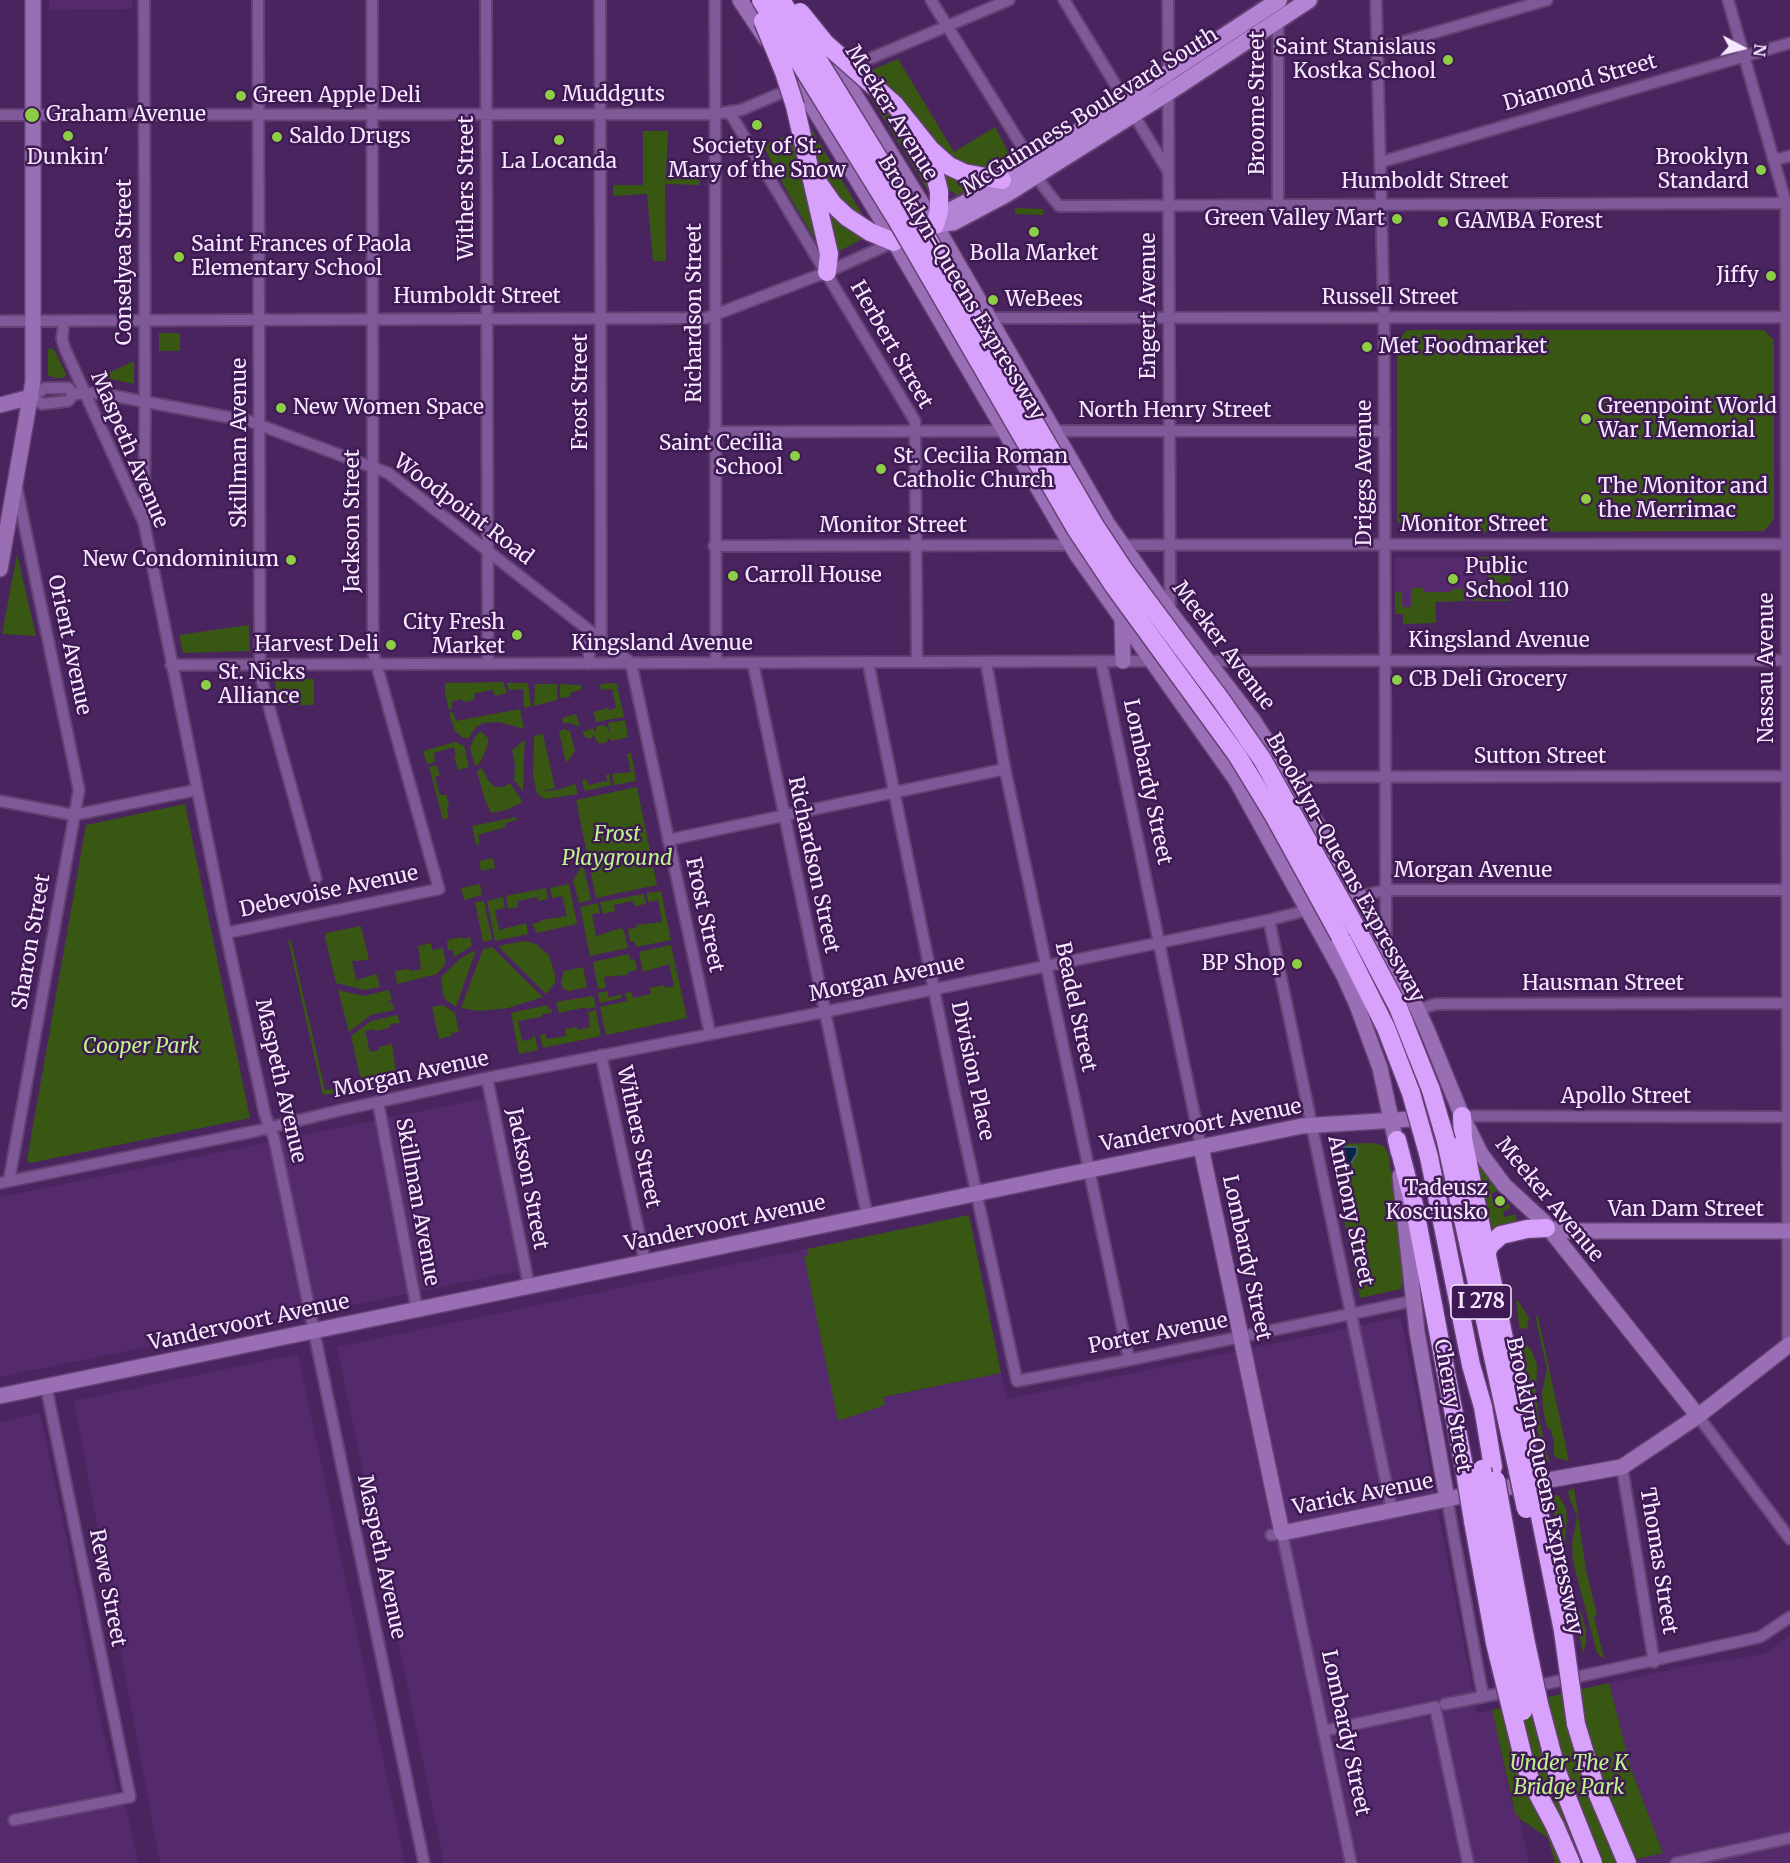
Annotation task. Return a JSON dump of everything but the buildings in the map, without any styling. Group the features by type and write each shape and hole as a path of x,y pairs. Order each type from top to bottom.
{"highway":[{"path":"754,0 789,85 829,254 827,272"},
{"name":"Brooklyn-Queens Expressway","path":"761,0 897,220 1076,528 1114,586 1242,762 1340,936 1386,1028 1411,1093 1429,1157 1470,1365 1472,1408 1480,1469"},
{"name":"Brooklyn-Queens Expressway","path":"781,0 920,224 1099,533 1262,759 1398,1007 1431,1090 1446,1141 1522,1461 1576,1724 1596,1790 1627,1863"},
{"path":"789,0 825,43 895,105 931,150 954,169 1002,180"},
{"path":"919,135 929,156 937,182 939,205 935,225"},
{"path":"807,160 822,191 840,211 870,232 894,242"},
{"path":"1462,1116 1463,1139 1486,1254 1522,1461"},
{"path":"1397,1140 1480,1469"},
{"path":"1486,1254 1490,1245 1501,1235 1527,1229 1546,1228"},
{"name":"I 278","path":"1480,1469 1510,1640 1543,1722 1568,1804 1593,1863"},
{"path":"1510,1640 1524,1761 1530,1779 1555,1826 1571,1863"}],"main road":[{"path":"0,569 33,381 33,0"},
{"path":"740,0 800,86 1006,431 1071,545 1226,763 1344,976 1367,1029 1380,1068 1392,1120"},
{"name":"Meeker Avenue","path":"797,0 935,225 1107,523 1170,612 1253,720 1290,777 1358,896 1418,1010 1462,1116 1481,1154 1504,1185 1543,1221 1546,1228 1698,1416"},
{"name":"McGuinness Boulevard South","path":"935,225 954,222 968,216 1034,168 1129,108 1169,72 1278,0"},
{"name":"McGuinness Boulevard South","path":"1129,108 1169,92 1309,0"},
{"name":"McGuinness Boulevard South","path":"935,225 953,209 988,191 1002,180 1034,168"},
{"name":"Humboldt Street","path":"894,242 935,225"},
{"path":"0,405 31,397"},
{"path":"1122,617 1123,661"},
{"name":"Vandervoort Avenue","path":"0,1396 978,1192 1312,1125 1462,1116"},
{"name":"Cherry Street","path":"1392,1120 1397,1140 1420,1352 1447,1499"},
{"name":"Lombardy Street","path":"1201,1147 1277,1534"},
{"name":"Van Dam Street","path":"1546,1228 1567,1231 1789,1231"},
{"name":"Varick Avenue","path":"1277,1534 1447,1499 1622,1467 1698,1416 1789,1344"}],"street":[{"name":"Conselyea Street","path":"144,0 144,523"},
{"name":"Skillman Avenue","path":"258,0 260,674 316,878"},
{"name":"Jackson Street","path":"372,0 373,652 439,889"},
{"name":"Withers Street","path":"486,0 488,664"},
{"name":"Frost Street","path":"600,0 601,640"},
{"name":"Richardson Street","path":"715,0 714,546 716,663"},
{"path":"931,0 1034,168"},
{"path":"0,115 730,113 840,71 1009,0"},
{"path":"1064,0 1169,171"},
{"name":"Engert Avenue","path":"1168,0 1170,612"},
{"name":"Broome Street","path":"1278,0 1278,205"},
{"name":"Driggs Avenue","path":"1376,0 1382,162 1384,318 1386,947"},
{"path":"1378,49 1547,0"},
{"name":"Nassau Avenue","path":"1728,0 1788,203 1789,1344"},
{"name":"Diamond Street","path":"1382,162 1790,43"},
{"name":"Herbert Street","path":"730,113 915,421 916,662"},
{"path":"1774,160 1790,156"},
{"name":"Humboldt Street","path":"1034,168 1059,206 1788,203"},
{"name":"Humboldt Street","path":"0,321 706,318 827,272 894,242"},
{"name":"Russell Street","path":"989,318 1788,317"},
{"name":"Maspeth Avenue","path":"64,321 62,339 80,393 144,523 196,790 265,1114 274,1138 424,1863"},
{"name":"Woodpoint Road","path":"80,393 68,401 42,404 31,397 45,388 68,387 80,393 145,401 249,421 388,473 631,663"},
{"name":"North Henry Street","path":"714,432 1385,431"},
{"name":"Orient Avenue","path":"16,482 79,789 74,815"},
{"name":"Monitor Street","path":"1122,545 1788,544"},
{"name":"Monitor Street","path":"714,546 1071,545"},
{"path":"589,664 590,632"},
{"name":"Kingsland Avenue","path":"171,665 1123,661 1153,662 1187,670 1209,662 1788,660"},
{"name":"Lombardy Street","path":"1101,661 1201,1147"},
{"name":"Division Place","path":"868,662 955,1094 1017,1381"},
{"name":"Beadel Street","path":"986,662 1005,769 1129,1360"},
{"name":"Frost Street","path":"631,663 710,1034"},
{"name":"Richardson Street","path":"753,663 867,1215"},
{"path":"668,840 1005,769"},
{"name":"Sutton Street","path":"1290,777 1788,776"},
{"path":"0,801 74,815 196,790"},
{"name":"Sharon Street","path":"5,1182 74,815"},
{"name":"Debevoise Avenue","path":"226,933 439,889"},
{"name":"Morgan Avenue","path":"5,1182 270,1127 487,1078 824,1012 1269,920 1386,890 1789,890"},
{"name":"Anthony Street","path":"1269,920 1392,1510"},
{"name":"Hausman Street","path":"1418,1010 1436,1004 1789,1003"},
{"name":"Withers Street","path":"601,1055 645,1263"},
{"name":"Jackson Street","path":"487,1078 529,1287"},
{"name":"Skillman Avenue","path":"378,1102 417,1310"},
{"name":"Apollo Street","path":"1462,1116 1789,1117"},
{"name":"Porter Avenue","path":"1017,1381 1413,1301"},
{"name":"Rewe Street","path":"14,1820 130,1797 46,1386"},
{"name":"Meeker Avenue","path":"1698,1416 1790,1539"},
{"name":"Thomas Street","path":"1622,1467 1654,1662"},
{"name":"Cherry Street","path":"1447,1499 1484,1696"},
{"name":"Lombardy Street","path":"1277,1534 1351,1863"},
{"path":"1323,1731 1654,1662 1760,1637 1790,1617"},
{"path":"1440,1706 1468,1863"},
{"path":"1676,1863 1700,1861 1790,1838"}],"shaded area":[{"path":"49,0 132,0 132,9 49,10"},
{"name":"Public School 110","path":"1511,557 1510,601 1436,602 1436,623 1403,624 1403,614 1395,614 1395,558"},
{"path":"486,1098 519,1271 0,1377 0,1197"},
{"path":"811,1248 844,1406 1001,1373 1007,1399 1401,1317 1477,1713 1492,1710 1512,1804 1519,1817 1529,1863 444,1863 337,1347"},
{"path":"298,1354 405,1863 160,1863 74,1401"},
{"path":"40,1413 68,1545 96,1700 117,1790 127,1810 138,1863 0,1863 0,1422"},
{"path":"1790,1635 1790,1863 1621,1863 1663,1853 1630,1766 1609,1683 1683,1667 1764,1654"}],"green space":[{"path":"898,59 954,152 995,127 1011,157 982,170 950,161 869,71"},
{"path":"864,87 907,131 921,156 933,191 929,192"},
{"path":"808,123 865,219 852,215 817,171"},
{"path":"643,131 668,131 666,175 700,175 700,185 665,184 666,261 653,261 647,194 613,196 613,185 643,185"},
{"path":"793,133 816,237 814,238 763,145"},
{"path":"944,171 972,182 971,188 955,196 955,193 945,191 941,174"},
{"path":"1015,208 1043,209 1043,215 1015,214"},
{"path":"827,212 864,238 836,253"},
{"path":"1407,330 1764,330 1774,340 1774,519 1764,531 1473,532 1473,530 1466,530 1466,532 1433,530 1433,532 1408,532 1397,521 1397,341"},
{"path":"159,333 180,333 180,351 159,351"},
{"path":"48,349 55,351 66,374 64,378 48,375"},
{"path":"134,362 134,384 106,378 104,375"},
{"path":"17,554 36,636 2,634"},
{"path":"1479,557 1511,557 1510,601 1473,601 1473,592 1479,592 1479,582 1488,582 1488,570 1479,569"},
{"path":"1411,588 1423,588 1424,592 1450,592 1453,589 1463,589 1464,601 1435,602 1436,623 1403,624 1403,614 1395,614 1395,592 1402,592 1402,607 1411,607"},
{"path":"249,625 250,651 183,653 179,635"},
{"path":"274,678 314,679 314,705 280,705"},
{"path":"503,682 507,693 495,696 493,690 475,693 474,700 453,701 452,709 449,710 445,683"},
{"path":"507,683 528,683 531,706 524,708 523,689 509,690"},
{"path":"615,683 624,717 596,722 593,712 616,708 612,689 601,690 600,684"},
{"path":"535,684 557,684 557,700 534,706"},
{"path":"560,684 581,685 581,690 571,692 570,697 560,698"},
{"path":"520,709 524,729 499,722 483,723 475,728 469,738 463,738 455,731 449,713 453,712 456,721"},
{"path":"576,714 580,727 563,723 562,718"},
{"path":"625,720 628,737 611,741 610,738 607,742 599,744 594,734 592,738 586,738 582,732 593,728 595,733 597,726 603,725 607,727 610,736 608,723"},
{"path":"564,729 570,731 575,751 566,763 559,732"},
{"path":"480,731 488,738 488,744 480,763 475,766 470,748"},
{"path":"543,734 555,788 540,792 557,790 575,784 578,794 545,799 537,794 533,776 534,736"},
{"path":"525,740 523,791 514,780 515,765 512,750"},
{"path":"455,742 464,746 469,767 458,770 454,747 434,753 435,762 427,764 423,751"},
{"path":"631,753 636,781 614,785 612,774 631,772 627,754"},
{"path":"437,765 440,775 435,777 440,795 446,795 449,805 447,810 449,817 443,820 429,767"},
{"path":"482,768 488,780 495,787 503,787 510,783 523,802 506,810 491,813 477,771"},
{"path":"609,774 611,785 585,791 582,780 586,779 588,785 607,781 606,775"},
{"name":"Frost Playground","path":"637,787 657,885 596,898 576,800"},
{"name":"Cooper Park","path":"185,804 250,1118 30,1163 27,1160 86,825"},
{"path":"516,817 517,820 506,823 506,827 478,835 480,844 476,845 472,826"},
{"path":"493,858 495,868 481,871 479,861"},
{"path":"583,864 591,900 579,903 573,880"},
{"path":"480,884 482,895 464,900 461,888"},
{"path":"569,884 577,924 537,933 532,924 541,922 541,920 567,916 562,896 552,898 550,888"},
{"path":"546,888 548,899 538,901 537,897 518,901 518,907 508,909 506,896"},
{"path":"661,891 671,940 636,947 634,941 630,942 628,929 637,928 636,925 662,922 658,900 648,902 647,893"},
{"path":"644,894 646,904 635,906 632,901 614,905 615,911 603,914 600,902"},
{"path":"503,897 505,908 495,910 499,930 526,923 528,934 495,941 487,901"},
{"path":"484,901 492,940 483,942 475,902"},
{"path":"598,903 600,913 592,914 596,936 621,928 624,931 628,948 590,956 580,907"},
{"path":"361,926 369,960 352,961 356,980 377,974 380,987 365,990 336,983 325,937 326,933"},
{"path":"461,937 462,939 470,937 472,946 454,957 453,950 448,950 447,940"},
{"path":"288,940 291,941 325,1090 333,1089 334,1093 323,1095"},
{"path":"524,941 536,944 549,955 555,983 546,994 498,946"},
{"path":"431,943 432,950 443,948 446,963 437,974 397,984 395,971 421,969 418,946"},
{"path":"671,945 687,1018 606,1035 600,1007 627,1001 625,993 631,992 633,998 651,994 650,988 664,985 665,988 674,986 669,964 643,972 639,952"},
{"path":"492,947 543,997 508,1008 479,1011 461,1008 483,949"},
{"path":"476,950 456,1007 443,995 441,977 461,958"},
{"path":"629,954 630,960 635,959 637,970 628,972 627,975 604,977 606,988 598,989 593,962"},
{"path":"583,967 587,987 569,991 563,989 561,982 564,971"},
{"path":"338,990 364,996 389,990 392,1000 388,1003 392,1002 394,1010 371,1015 349,1032"},
{"path":"607,991 609,998 621,994 622,998 600,1003 598,993"},
{"path":"592,996 596,1007 559,1013 556,1002"},
{"path":"443,1005 455,1013 459,1032 439,1039 432,1007"},
{"path":"547,1005 552,1013 518,1021 522,1041 535,1036 538,1050 519,1054 511,1013"},
{"path":"596,1010 601,1036 543,1048 540,1035 545,1034 547,1039 566,1036 565,1029 577,1027 578,1030 590,1027 588,1012"},
{"path":"397,1015 400,1023 391,1024 389,1028 365,1031 370,1052 392,1044 397,1080 362,1085 351,1036 371,1021"},
{"path":"1374,1143 1384,1146 1389,1156 1403,1283 1401,1289 1360,1298 1330,1151 1331,1146 1335,1144"},
{"path":"1473,1146 1503,1188 1492,1193 1492,1199 1500,1198 1501,1204 1509,1203 1510,1209 1503,1211 1504,1217 1516,1214 1517,1224 1490,1233"},
{"path":"969,1215 1001,1373 883,1397 885,1405 838,1421 804,1256 809,1255 807,1249"},
{"path":"1516,1300 1529,1318 1527,1329 1520,1328"},
{"path":"1538,1314 1569,1461 1556,1458 1554,1455 1551,1430 1547,1428 1542,1392 1547,1369 1537,1325"},
{"path":"1518,1336 1532,1351 1537,1365 1538,1412 1549,1460 1545,1466"},
{"path":"1574,1488 1586,1570 1597,1615 1594,1616 1604,1659 1597,1653 1573,1561 1572,1544 1577,1516 1568,1491"},
{"path":"1550,1493 1559,1496 1566,1508 1564,1548 1576,1606 1586,1629 1583,1653"},
{"name":"Under The K Bridge Park","path":"1609,1683 1630,1766 1663,1853 1621,1863 1555,1863 1548,1838 1515,1813 1492,1710"}],"water":[{"path":"1341,1147 1357,1147 1357,1153 1350,1165 1340,1169 1336,1154"}],"place":[{"name":"Saint Stanislaus Kostka School","path":"1448,60"},
{"name":"Muddguts","path":"550,95"},
{"name":"Green Apple Deli","path":"241,96"},
{"name":"Graham Avenue","path":"32,115"},
{"name":"Society of St. Mary of the Snow","path":"757,125"},
{"name":"Dunkin'","path":"68,136"},
{"name":"Saldo Drugs","path":"277,137"},
{"name":"La Locanda","path":"559,140"},
{"name":"Brooklyn Standard","path":"1761,170"},
{"name":"Green Valley Mart","path":"1397,219"},
{"name":"GAMBA Forest","path":"1443,222"},
{"name":"Bolla Market","path":"1034,232"},
{"name":"Saint Frances of Paola Elementary School","path":"179,257"},
{"name":"Jiffy","path":"1771,276"},
{"name":"WeBees","path":"993,300"},
{"name":"Met Foodmarket","path":"1367,347"},
{"name":"New Women Space","path":"281,408"},
{"name":"Greenpoint World War I Memorial","path":"1586,419"},
{"name":"Saint Cecilia School","path":"795,456"},
{"name":"St. Cecilia Roman Catholic Church","path":"881,469"},
{"name":"The Monitor and the Merrimac","path":"1586,499"},
{"name":"New Condominium","path":"291,560"},
{"name":"Carroll House","path":"733,576"},
{"name":"Public School 110","path":"1453,579"},
{"name":"City Fresh Market","path":"517,635"},
{"name":"Harvest Deli","path":"391,645"},
{"name":"CB Deli Grocery","path":"1397,680"},
{"name":"St. Nicks Alliance","path":"206,685"},
{"name":"BP Shop","path":"1297,964"},
{"name":"Tadeusz Kosciusko","path":"1500,1201"}]}
